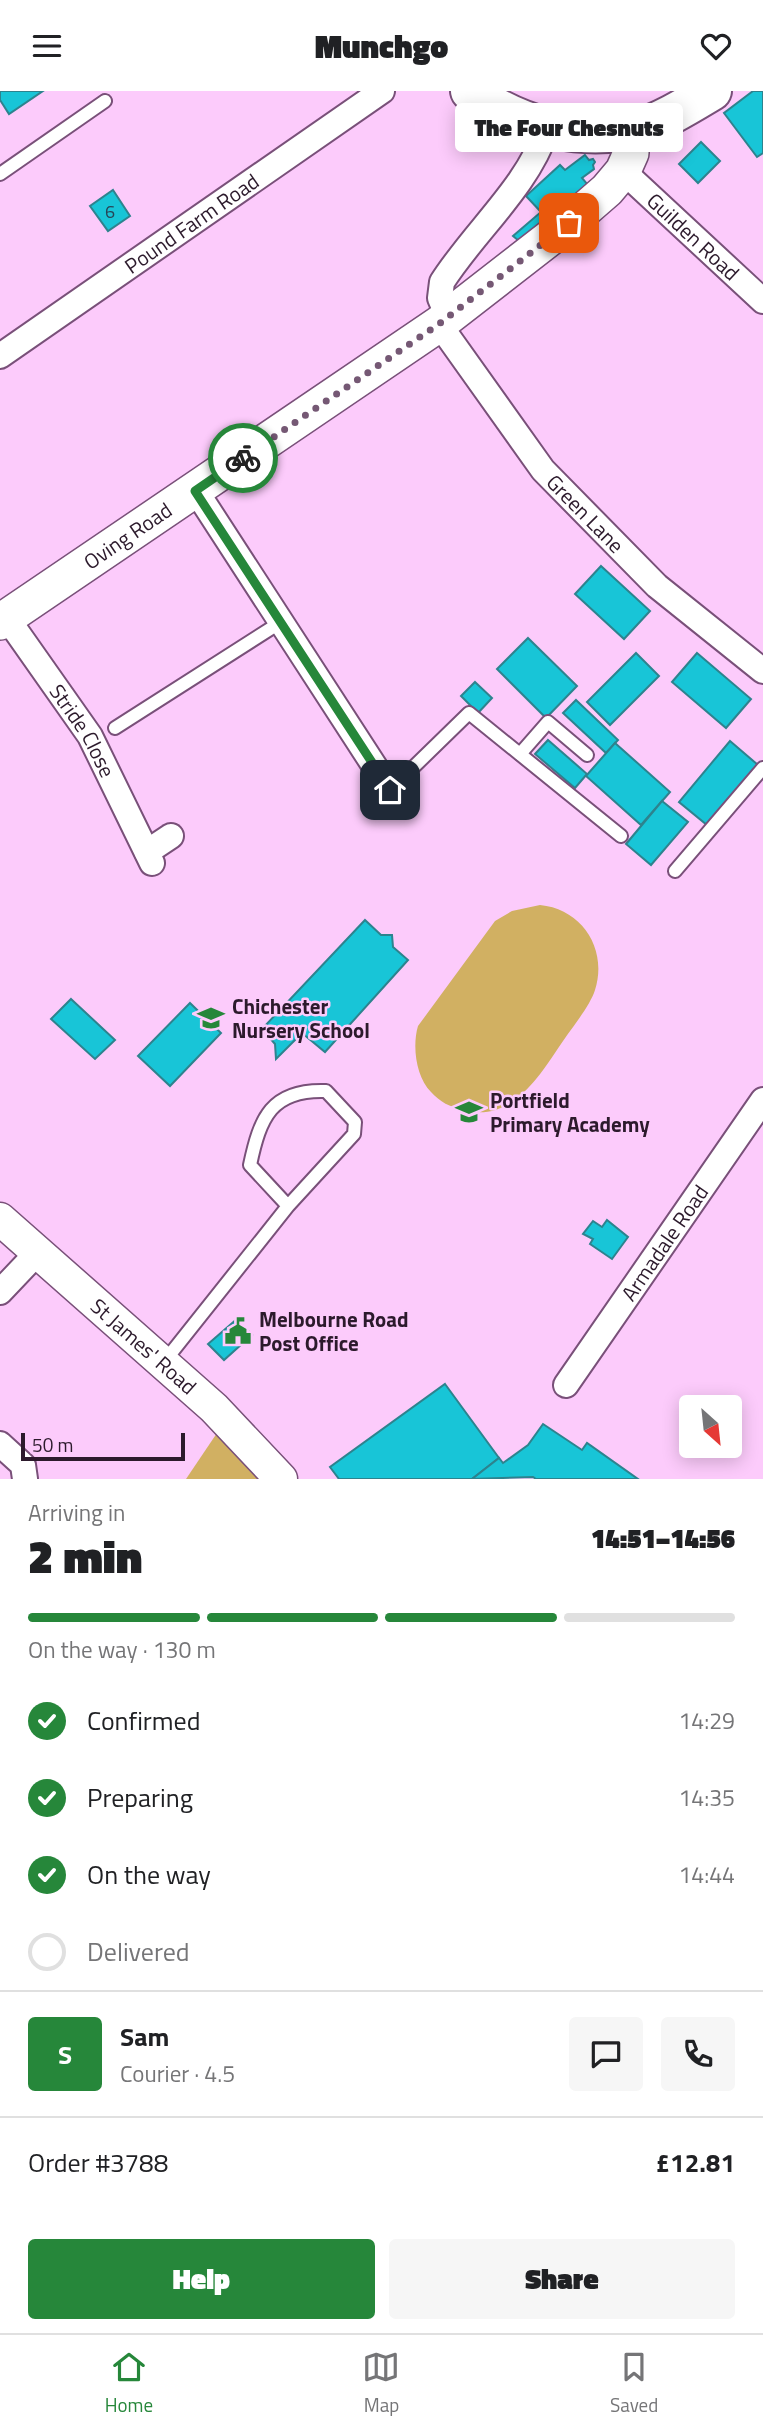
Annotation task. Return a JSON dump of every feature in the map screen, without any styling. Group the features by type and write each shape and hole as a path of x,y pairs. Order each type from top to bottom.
{"main road":[{"path":"481,98 547,129 585,134 631,131 666,118 712,91"},
{"name":"Oving Road","path":"3,620 443,321 595,202 623,171 631,153 631,131"}],"street":[{"name":"Pound Farm Road","path":"0,356 382,91"},
{"path":"443,321 440,298 442,282 523,179 540,150 547,129"},
{"name":"Guilden Road","path":"623,171 763,302"},
{"name":"Green Lane","path":"443,321 542,470 657,586 763,671"},
{"path":"195,491 390,790"},
{"name":"Stride Close","path":"3,620 90,736 149,857 171,837"},
{"name":"Armadale Road","path":"566,1385 763,1100"},
{"name":"St James' Road","path":"0,1219 214,1408 281,1479"},
{"path":"0,1292 38,1252"},
{"path":"0,1444 23,1465 26,1479"}],"lane":[{"path":"0,174 104,101"},
{"path":"115,728 281,622"},
{"path":"390,790 469,713 621,836"},
{"path":"520,754 548,722 587,755"},
{"path":"675,871 763,768"},
{"path":"164,1362 288,1206 354,1135 355,1122 326,1091 310,1090 288,1097 271,1108 257,1131 250,1165 288,1206"}],"shaded area":[{"path":"540,905 568,914 588,934 598,960 593,996 543,1070 521,1095 495,1110 480,1112 450,1106 434,1096 422,1078 416,1052 418,1026 495,921 512,911"},
{"path":"217,1433 262,1479 186,1479"}],"building":[{"path":"0,91 43,91 9,114 0,100"},
{"path":"753,91 763,91 763,153 757,157 724,113"},
{"path":"701,142 720,161 698,183 679,164"},
{"path":"585,155 595,162 594,169 582,178 588,185 519,241 513,236 541,212 526,196 560,165 565,170"},
{"path":"113,190 130,216 108,231 90,206"},
{"path":"601,566 650,611 624,639 575,594"},
{"path":"528,638 577,686 546,718 497,669"},
{"path":"636,653 659,676 610,725 587,702"},
{"path":"697,653 751,699 726,728 672,682"},
{"path":"475,682 492,698 478,713 461,696"},
{"path":"576,700 618,740 606,753 563,713"},
{"path":"548,740 587,774 575,788 535,754"},
{"path":"730,741 758,765 707,825 679,802"},
{"path":"615,743 670,792 641,825 586,776"},
{"path":"662,801 688,822 651,865 626,844"},
{"path":"365,920 381,935 392,935 393,947 408,960 325,1052 302,1033 276,1059 275,1044 262,1029"},
{"path":"71,999 115,1040 95,1059 51,1019"},
{"path":"190,1003 221,1033 170,1086 138,1056"},
{"path":"607,1220 628,1237 612,1259 590,1244 593,1239 583,1234 593,1221 602,1227"},
{"path":"237,1319 252,1335 224,1360 208,1344"},
{"path":"445,1384 499,1458 472,1479 339,1479 330,1467"},
{"path":"543,1424 582,1450 587,1443 638,1479 472,1479 499,1458 503,1463 528,1445"}],"way so far":[{"path":"243,458 439,324 569,223"}],"place":[{"name":"The Four Chesnuts","path":"569,223"},
{"name":"Chichester Nursery School","path":"211,1018"},
{"name":"Portfield Primary Academy","path":"469,1112"},
{"name":"Melbourne Road Post Office","path":"238,1331"}],"route":[{"path":"243,458 195,491 390,790"}]}
